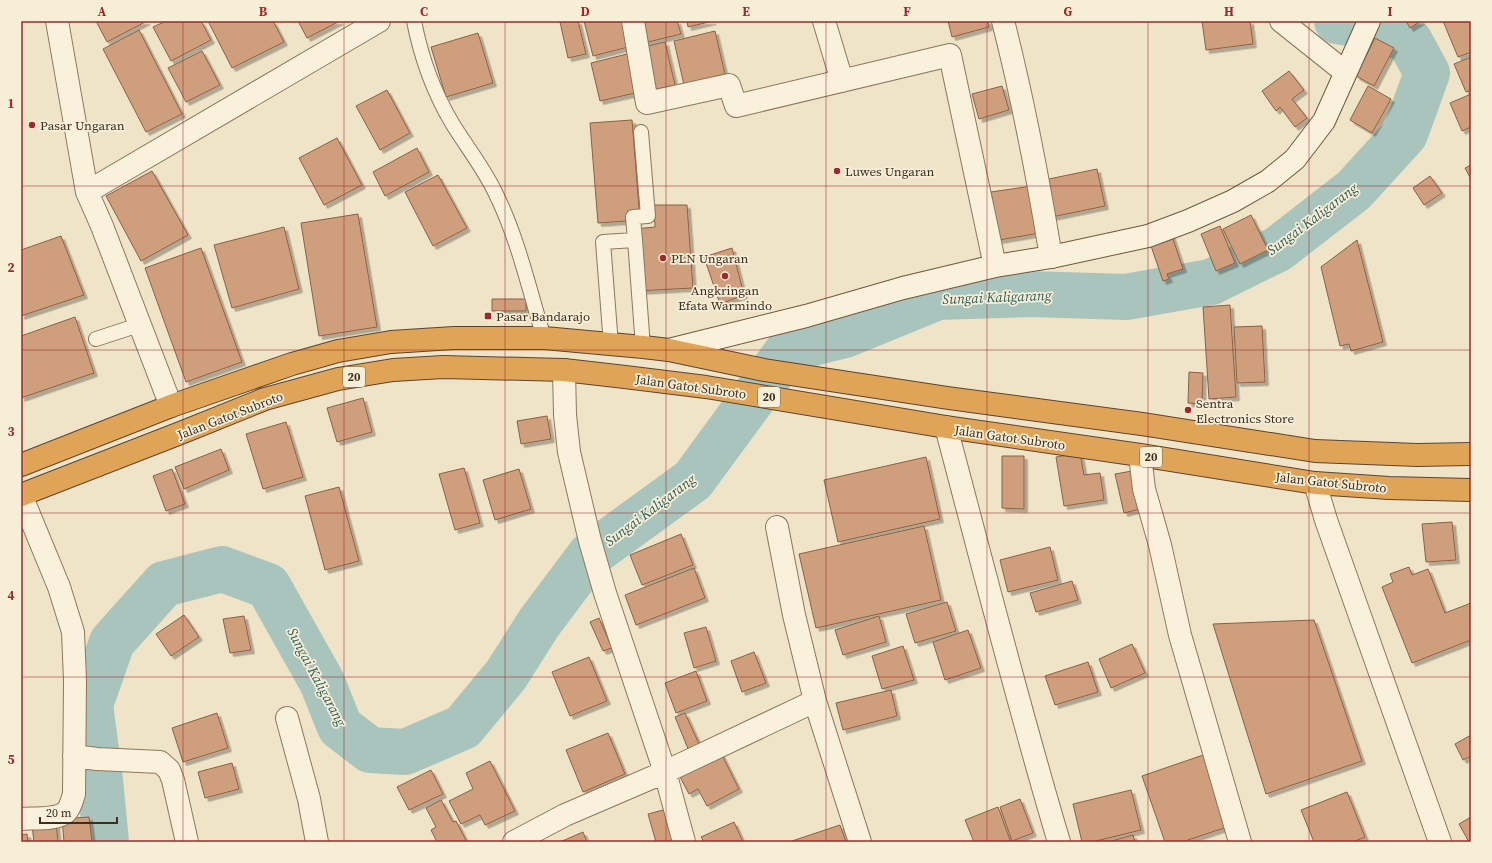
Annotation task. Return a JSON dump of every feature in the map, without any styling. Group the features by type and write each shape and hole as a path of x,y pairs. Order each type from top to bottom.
{"highway":[{"name":"Jalan Gatot Subroto","path":"21,465 172,406 292,364 338,351 391,342 454,338 544,338 669,350 764,370 1315,451 1417,455 1471,454"},
{"name":"Jalan Gatot Subroto","path":"21,495 265,399 338,380 393,370 436,368 564,370 706,387 946,428 1140,455 1315,483 1389,488 1471,490"}],"street":[{"path":"57,21 86,192 113,254 139,325 172,406"},
{"path":"86,192 379,21"},
{"path":"633,21 646,103 729,85 736,106 950,55 995,266"},
{"path":"824,21 842,81"},
{"path":"1003,21 1011,49 1039,186 1051,256"},
{"path":"1281,21 1350,63"},
{"path":"669,350 806,316 903,288 995,266 1148,236 1188,221 1268,181 1295,159 1324,121 1369,21"},
{"path":"564,370 565,416 569,452 590,542 605,593 665,772 684,842"},
{"path":"946,428 995,615 1059,842"},
{"path":"1140,455 1144,489 1160,545 1180,635 1240,842"},
{"path":"1315,483 1326,520 1440,842"},
{"path":"21,495 59,587 73,632 75,680 74,794 71,804 66,812 59,815 44,818 21,819"},
{"path":"777,527 794,615 815,701 860,842"},
{"path":"514,842 565,815 665,772 815,701"},
{"path":"287,718 309,799 317,842"},
{"path":"74,756 97,759 160,762 169,770 173,780 187,842"}],"lane":[{"path":"414,21 418,44 436,92 452,122 479,162 509,220 544,338"},
{"path":"642,132 648,216 634,217 643,347"},
{"path":"611,345 603,242 635,240"},
{"path":"96,339 139,325"}],"building":[{"path":"96,21 147,21 107,42"},
{"path":"166,21 201,21 211,40 171,61 153,27"},
{"path":"208,21 273,21 284,42 232,68"},
{"path":"298,21 340,21 307,38"},
{"path":"578,21 586,54 568,58 560,22"},
{"path":"584,21 631,21 636,45 593,56"},
{"path":"634,21 677,21 681,34 640,44"},
{"path":"687,21 713,21 688,27"},
{"path":"948,21 988,21 989,27 952,37"},
{"path":"1202,21 1250,21 1253,44 1206,50"},
{"path":"1406,21 1421,21 1410,28"},
{"path":"1443,21 1471,21 1471,52 1458,57"},
{"path":"139,30 182,114 146,132 103,49"},
{"path":"715,31 725,74 684,85 674,41"},
{"path":"478,33 493,83 446,97 431,47"},
{"path":"1375,38 1394,48 1374,86 1356,76"},
{"path":"665,42 675,85 653,90 643,47"},
{"path":"202,51 220,85 186,102 168,68"},
{"path":"635,52 644,91 600,101 591,63"},
{"path":"1471,57 1471,90 1466,92 1454,64"},
{"path":"1289,71 1304,90 1292,99 1307,118 1295,127 1280,107 1276,111 1262,91"},
{"path":"1002,86 1009,110 979,119 972,94"},
{"path":"1368,86 1391,99 1372,133 1350,120"},
{"path":"387,90 410,133 380,150 356,106"},
{"path":"1471,94 1471,127 1462,131 1450,103"},
{"path":"632,120 640,220 598,223 590,123"},
{"path":"337,138 362,185 324,205 299,158"},
{"path":"417,148 429,172 385,196 373,172"},
{"path":"1471,165 1471,179 1465,168"},
{"path":"1097,169 1105,206 1052,217 1044,180"},
{"path":"152,171 188,235 141,261 106,196"},
{"path":"438,175 467,228 433,246 405,192"},
{"path":"1430,176 1442,193 1424,205 1413,188"},
{"path":"1032,186 1040,233 999,240 991,192"},
{"name":"PLN Ungaran","path":"654,205 687,205 693,288 637,291 634,229 655,227"},
{"path":"358,214 377,327 319,336 301,223"},
{"path":"1251,215 1268,250 1240,264 1223,229"},
{"path":"1220,226 1235,263 1216,271 1201,234"},
{"path":"284,227 299,289 232,308 214,245"},
{"path":"1171,233 1183,269 1167,274 1169,279 1163,281 1149,240"},
{"path":"61,236 84,295 21,316 21,250"},
{"path":"1357,240 1383,342 1351,351 1349,344 1340,346 1321,267"},
{"path":"201,248 242,362 186,382 145,268"},
{"name":"Angkringan Efata Warmindo","path":"732,248 744,295 720,304 704,257"},
{"path":"492,299 526,299 526,311 492,311"},
{"path":"1230,305 1236,397 1209,399 1203,307"},
{"path":"75,317 94,373 21,398 21,336"},
{"path":"1262,326 1265,382 1237,383 1234,327"},
{"path":"1189,372 1203,373 1202,404 1188,403"},
{"path":"363,398 372,432 337,442 327,408"},
{"path":"547,416 551,439 521,444 517,421"},
{"path":"286,422 303,477 263,489 246,434"},
{"path":"221,449 229,470 184,489 175,467"},
{"path":"1080,453 1084,475 1100,473 1104,500 1064,506 1056,457"},
{"path":"1002,456 1024,456 1024,509 1002,508"},
{"path":"926,457 940,519 838,542 824,480"},
{"path":"464,468 480,523 455,530 439,474"},
{"path":"172,469 185,504 166,511 153,476"},
{"path":"519,469 531,509 495,520 483,480"},
{"path":"1132,471 1140,509 1124,513 1115,474"},
{"path":"339,487 359,561 325,570 305,496"},
{"path":"1452,522 1456,560 1426,562 1422,524"},
{"path":"924,526 941,600 816,628 799,554"},
{"path":"681,534 693,565 642,585 630,555"},
{"path":"1050,547 1058,580 1008,592 1000,560"},
{"path":"1409,567 1412,575 1428,569 1445,613 1471,603 1471,640 1412,663 1382,587 1393,582 1390,574"},
{"path":"694,568 705,598 636,625 625,595"},
{"path":"1072,581 1078,600 1036,612 1030,593"},
{"path":"947,602 956,631 915,643 906,614"},
{"path":"184,615 199,637 171,656 156,634"},
{"path":"244,616 251,650 230,653 223,619"},
{"path":"879,616 886,642 843,655 835,630"},
{"path":"599,618 612,648 603,651 590,622"},
{"path":"1314,620 1362,761 1266,794 1213,624"},
{"path":"706,627 716,661 694,668 684,633"},
{"path":"968,630 981,668 945,680 933,642"},
{"path":"1132,644 1145,673 1111,688 1099,659"},
{"path":"903,646 914,680 882,689 872,656"},
{"path":"754,652 766,683 742,692 731,661"},
{"path":"589,657 607,701 570,716 552,672"},
{"path":"1088,662 1098,692 1055,705 1045,676"},
{"path":"696,671 707,701 676,713 665,683"},
{"path":"891,690 897,716 843,730 836,703"},
{"path":"217,713 228,748 183,762 172,728"},
{"path":"685,713 700,746 689,751 675,717"},
{"path":"608,733 625,774 583,792 566,750"},
{"path":"1471,735 1471,756 1463,760 1455,744"},
{"path":"720,751 739,789 707,806 698,789 689,794 678,773"},
{"path":"1206,754 1230,826 1182,842 1165,842 1142,776"},
{"path":"490,761 515,811 485,825 480,815 461,824 449,801 473,789 466,773"},
{"path":"232,763 239,789 205,798 198,772"},
{"path":"431,770 443,794 409,810 397,787"},
{"path":"1131,790 1141,830 1092,842 1082,842 1073,804"},
{"path":"1347,792 1365,837 1353,842 1314,842 1301,810"},
{"path":"1020,799 1033,833 1012,841 1000,807"},
{"path":"441,800 453,822 456,821 467,842 437,842 431,830 436,827 426,808"},
{"path":"998,807 1010,840 1005,842 974,842 965,820"},
{"path":"667,809 676,842 656,842 648,814"},
{"path":"89,817 92,842 64,842 62,819"},
{"path":"1471,817 1471,842 1469,842 1459,824"},
{"path":"734,822 743,842 704,842 701,837"},
{"path":"56,823 58,842 34,842 32,825"},
{"path":"840,825 846,842 789,842"},
{"path":"583,832 587,842 560,842"},
{"path":"27,834 28,842 21,842 21,835"},
{"path":"1133,835 1135,842 1108,842"}],"waterway":[{"name":"Sungai Kaligarang","path":"106,842 100,780 90,705 112,642 164,584 222,569 268,586 322,682 340,727 370,750 405,752 463,727 506,675 539,623 590,555 693,480 789,349 845,335 938,297 1030,294 1126,297 1211,282 1278,249 1354,190 1405,134 1427,73 1409,40 1367,26 1337,21"}],"place":[{"name":"Pasar Ungaran","path":"32,125"},
{"name":"Luwes Ungaran","path":"837,171"},
{"name":"PLN Ungaran","path":"663,258"},
{"name":"Angkringan Efata Warmindo","path":"725,276"},
{"name":"Pasar Bandarajo","path":"488,316"},
{"name":"Sentra Electronics Store","path":"1188,410"}]}
